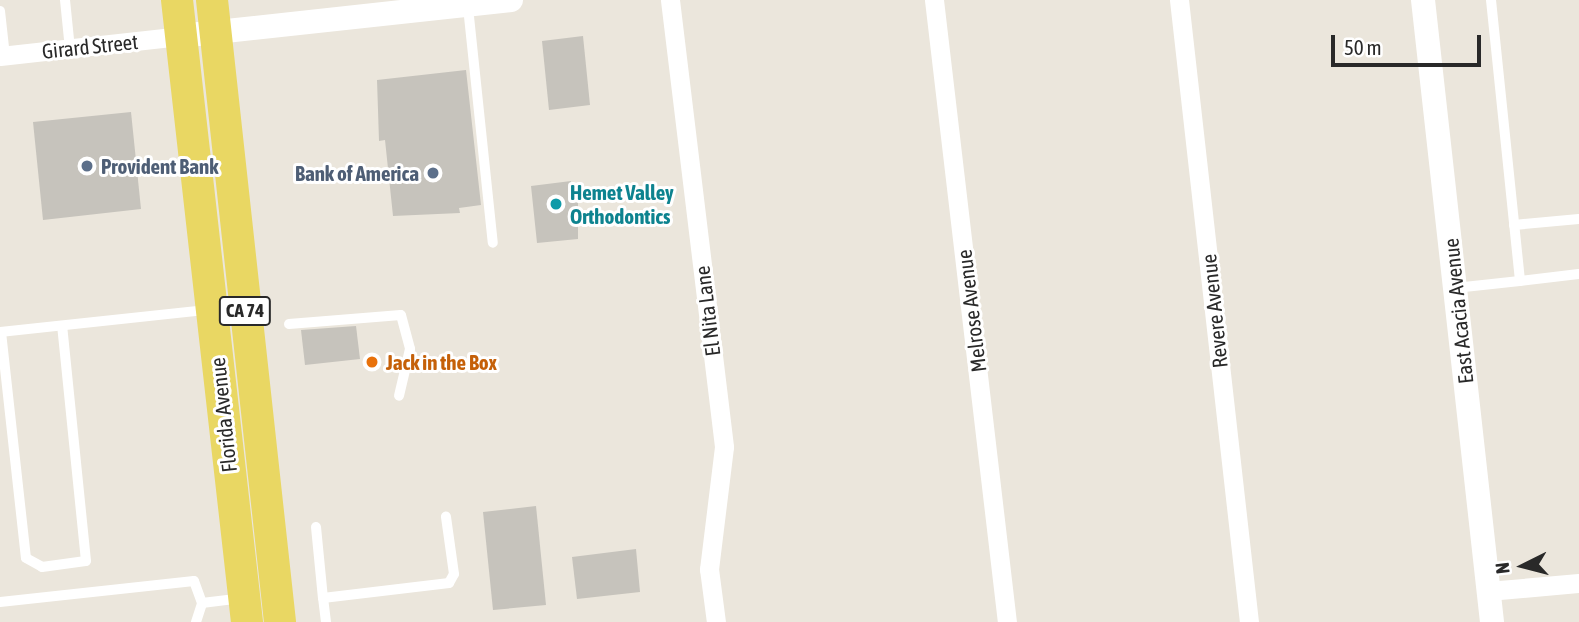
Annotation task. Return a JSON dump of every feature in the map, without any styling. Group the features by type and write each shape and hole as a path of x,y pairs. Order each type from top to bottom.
{"main road":[{"name":"Florida Avenue","path":"177,0 245,610"},
{"name":"Florida Avenue","path":"212,0 280,622"}],"street":[{"path":"180,36 511,0"},
{"name":"El Nita Lane","path":"670,0 724,447 709,569 716,622"},
{"name":"Melrose Avenue","path":"934,0 1007,622"},
{"name":"Revere Avenue","path":"1179,0 1249,622"},
{"name":"East Acacia Avenue","path":"1423,0 1492,622"},
{"name":"Girard Street","path":"2,56 180,36"},
{"path":"1488,591 1579,583"}],"lane":[{"path":"65,0 70,49"},
{"path":"1491,0 1520,281"},
{"path":"468,5 493,243"},
{"path":"0,11 2,56"},
{"path":"1514,225 1579,219"},
{"path":"1455,288 1579,274"},
{"path":"62,326 86,561 42,567 26,558 0,332 211,309"},
{"path":"289,324 401,315 410,349 409,374 399,396"},
{"path":"323,598 449,583 454,574 446,517"},
{"path":"316,527 326,622"},
{"path":"0,602 194,581 202,603 196,622"},
{"path":"202,603 245,610"}],"building":[{"path":"583,36 590,105 549,110 542,41"},
{"name":"Bank of America","path":"466,70 481,205 459,208 460,213 393,216 385,140 379,141 377,80"},
{"name":"Provident Bank","path":"131,112 141,209 43,220 33,122"},
{"name":"Hemet Valley Orthodontics","path":"571,181 572,192 578,191 578,239 537,243 531,186"},
{"path":"356,326 360,359 305,365 301,330"},
{"path":"536,506 546,605 493,610 483,512"},
{"path":"636,549 640,592 577,599 572,557"}],"place":[{"name":"Provident Bank","path":"87,166"},
{"name":"Bank of America","path":"433,173"},
{"name":"Hemet Valley Orthodontics","path":"556,204"},
{"name":"Jack in the Box","path":"372,362"}]}
